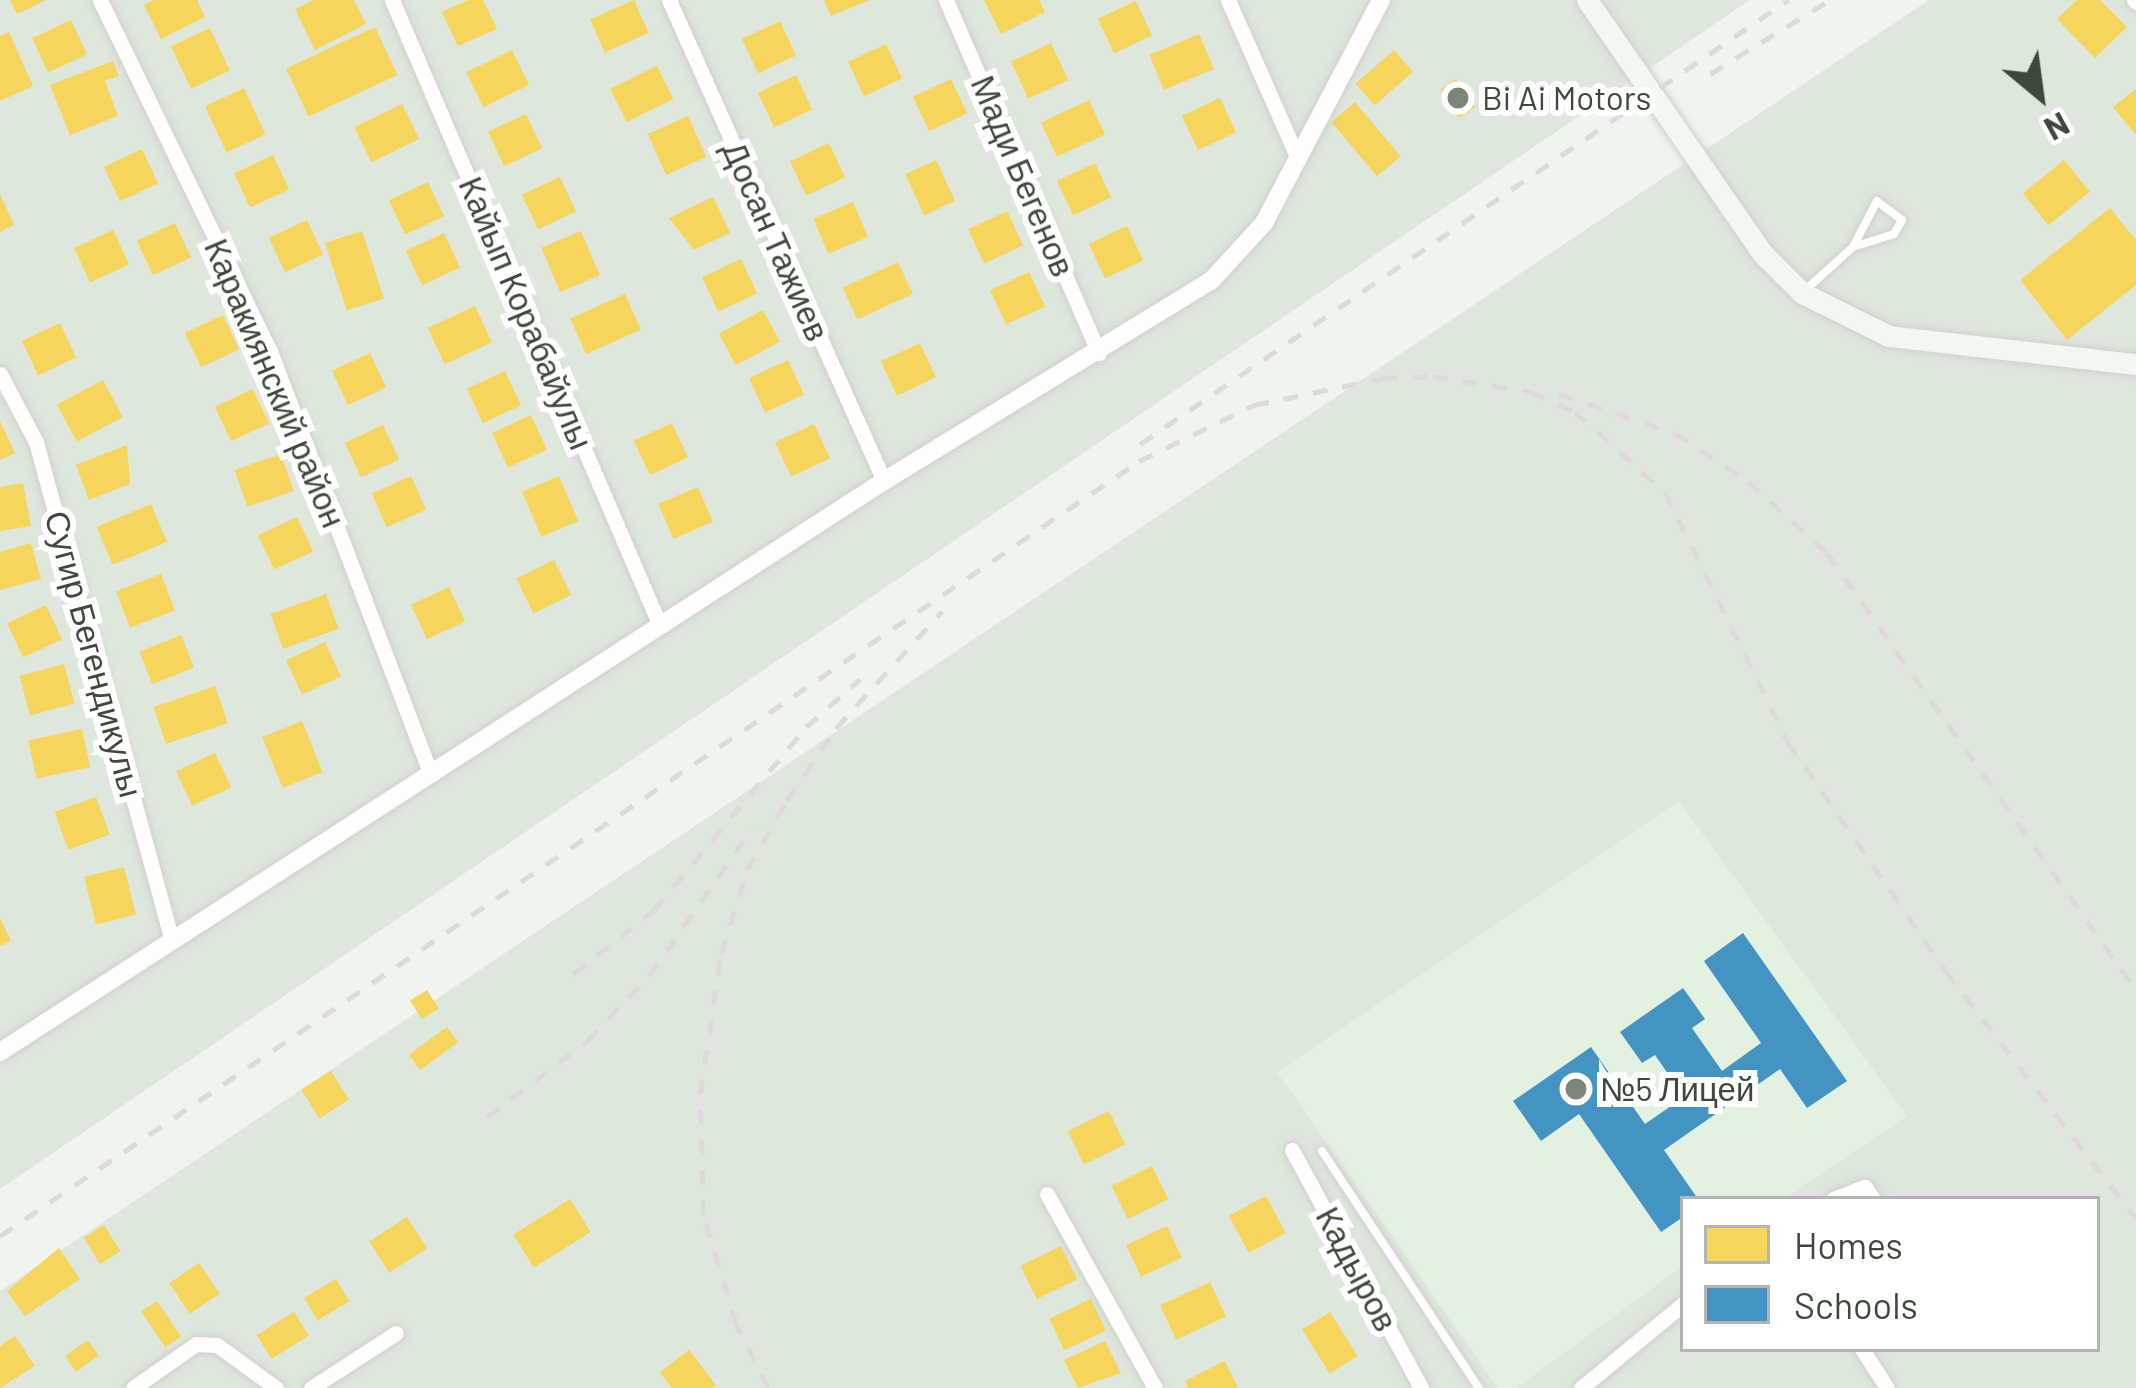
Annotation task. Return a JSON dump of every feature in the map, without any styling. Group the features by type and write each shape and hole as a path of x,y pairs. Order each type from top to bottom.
{"main road":[{"path":"1587,0 1763,254 1802,293 1889,336 2136,364"}],"street":[{"name":"Каракиянский район","path":"100,0 270,351 431,774"},
{"name":"Кайып Корабайулы","path":"392,0 660,626"},
{"name":"Досан Тажиев","path":"669,0 884,482"},
{"name":"Мади Бегенов","path":"946,0 1099,353"},
{"path":"1228,0 1298,159"},
{"path":"0,1052 884,482 1099,353 1244,250 1382,0"},
{"name":"Сугир Бегендикулы","path":"0,374 36,442 172,941"},
{"name":"Кадыров","path":"1292,1150 1421,1388"},
{"path":"1840,1196 1865,1187 1871,1196"},
{"path":"1047,1194 1155,1388"},
{"path":"1581,1388 1680,1306"},
{"path":"311,1388 396,1334"},
{"path":"134,1388 196,1344 217,1345 276,1388"},
{"path":"1865,1352 1887,1388"}],"lane":[{"path":"1802,293 1853,248 1877,201 1902,220 1894,234 1853,248"},
{"path":"1322,1150 1479,1388"}],"shaded area":[{"path":"0,0 1750,0 0,1189"},
{"path":"1929,0 2136,0 2136,1388 0,1388 0,1291"},
{"path":"1679,801 1907,1116 1787,1196 1680,1196 1680,1268 1516,1388 1498,1388 1277,1072"}],"building: Homes":[{"path":"10,0 46,0 17,14"},
{"path":"154,0 197,0 205,17 161,39 144,5"},
{"path":"314,0 354,0 366,24 315,50 295,9"},
{"path":"468,0 483,0 497,29 458,46 442,12"},
{"path":"634,0 649,33 605,52 590,20"},
{"path":"824,0 870,0 831,16"},
{"path":"984,0 1039,0 1045,12 1001,34"},
{"path":"2077,0 2100,0 2127,27 2095,58 2057,19"},
{"path":"1136,1 1152,35 1114,53 1098,19"},
{"path":"71,20 87,54 48,73 32,38"},
{"path":"780,21 796,55 758,73 742,39"},
{"path":"375,27 397,75 309,116 286,68"},
{"path":"210,28 230,71 191,89 171,46"},
{"path":"9,32 33,86 0,101 0,36"},
{"path":"1199,34 1214,69 1164,90 1149,55"},
{"path":"1051,43 1068,80 1028,99 1011,62"},
{"path":"886,44 902,78 864,96 848,62"},
{"path":"512,50 529,85 483,107 466,72"},
{"path":"1394,50 1413,72 1375,105 1356,83"},
{"path":"113,61 119,76 105,81 118,116 70,135 50,85"},
{"path":"657,66 673,99 626,122 610,89"},
{"path":"796,75 812,109 774,127 758,93"},
{"path":"951,79 967,113 929,131 913,97"},
{"name":"Bi Ai Motors","path":"1456,79 1475,107 1459,118 1440,90"},
{"path":"244,88 266,134 227,152 205,106"},
{"path":"2136,89 2136,135 2113,107"},
{"path":"1220,98 1236,132 1198,150 1182,116"},
{"path":"1089,100 1105,134 1057,157 1041,122"},
{"path":"1355,102 1401,156 1377,176 1331,122"},
{"path":"402,104 419,139 371,162 354,127"},
{"path":"526,114 542,148 504,166 488,132"},
{"path":"688,116 706,157 666,175 648,134"},
{"path":"829,143 845,177 806,196 790,161"},
{"path":"142,149 158,183 120,201 104,167"},
{"path":"273,155 289,189 250,208 234,173"},
{"path":"936,160 955,201 924,215 905,174"},
{"path":"2064,160 2090,192 2049,225 2023,193"},
{"path":"1095,163 1111,197 1073,215 1057,181"},
{"path":"560,177 576,211 538,229 522,195"},
{"path":"428,182 444,216 405,235 389,200"},
{"path":"0,194 14,225 0,232"},
{"path":"713,197 730,233 694,250 669,218"},
{"path":"853,202 868,237 828,254 813,219"},
{"path":"2110,208 2136,240 2136,285 2067,340 2020,280"},
{"path":"1007,211 1023,245 984,264 968,229"},
{"path":"307,220 323,254 285,272 269,238"},
{"path":"175,223 191,257 153,275 137,241"},
{"path":"1127,226 1143,260 1105,278 1089,244"},
{"path":"113,230 129,264 90,283 74,248"},
{"path":"362,231 384,299 347,311 325,243"},
{"path":"581,231 600,275 560,292 541,248"},
{"path":"444,233 460,267 422,285 406,251"},
{"path":"741,259 757,293 718,312 702,277"},
{"path":"898,262 913,294 858,320 843,288"},
{"path":"1029,272 1045,306 1006,325 990,290"},
{"path":"625,294 641,330 586,354 570,318"},
{"path":"475,306 492,342 445,364 428,328"},
{"path":"763,310 780,342 736,365 719,333"},
{"path":"223,315 239,349 201,367 185,333"},
{"path":"60,323 76,357 38,375 22,341"},
{"path":"920,343 936,377 897,396 881,361"},
{"path":"370,353 386,387 348,405 332,371"},
{"path":"788,360 804,394 765,413 749,378"},
{"path":"505,371 521,405 483,423 467,389"},
{"path":"103,380 123,417 77,441 57,404"},
{"path":"253,389 269,423 231,441 215,407"},
{"path":"531,415 547,449 508,468 492,433"},
{"path":"0,421 15,453 0,460"},
{"path":"672,423 688,457 650,475 634,441"},
{"path":"814,424 830,458 791,477 775,442"},
{"path":"383,425 399,459 361,477 345,443"},
{"path":"127,445 130,484 89,500 76,465"},
{"path":"281,454 294,491 247,507 235,470"},
{"path":"411,476 426,510 387,527 372,493"},
{"path":"559,476 578,521 541,537 522,492"},
{"path":"23,483 31,526 0,531 0,487"},
{"path":"698,487 713,522 673,539 658,504"},
{"path":"151,504 167,542 113,565 97,527"},
{"path":"297,517 313,551 274,570 258,535"},
{"path":"31,543 41,579 0,590 0,552"},
{"path":"554,560 571,595 533,613 516,578"},
{"path":"161,574 175,610 130,628 116,591"},
{"path":"449,587 465,621 427,639 411,605"},
{"path":"326,594 339,629 283,649 271,614"},
{"path":"46,605 62,639 23,658 7,623"},
{"path":"181,635 194,667 152,684 139,652"},
{"path":"325,642 341,676 302,695 286,660"},
{"path":"64,664 75,704 30,716 20,676"},
{"path":"215,686 228,723 166,744 154,707"},
{"path":"302,721 323,772 283,788 262,737"},
{"path":"82,729 90,767 36,779 28,740"},
{"path":"215,753 231,787 192,806 176,771"},
{"path":"96,797 110,835 68,850 55,812"},
{"path":"124,867 136,915 96,924 84,877"},
{"path":"0,918 11,941 0,946"},
{"path":"427,990 439,1009 422,1019 410,1001"},
{"path":"447,1027 458,1042 420,1070 409,1055"},
{"path":"331,1071 349,1100 319,1118 301,1090"},
{"path":"1109,1111 1125,1144 1084,1164 1068,1131"},
{"path":"1152,1166 1168,1199 1128,1219 1112,1186"},
{"path":"1266,1196 1286,1233 1249,1253 1229,1216"},
{"path":"570,1199 591,1232 534,1268 513,1235"},
{"path":"407,1217 427,1248 389,1273 369,1242"},
{"path":"104,1225 120,1251 100,1264 84,1238"},
{"path":"1167,1226 1182,1258 1141,1277 1126,1245"},
{"path":"1061,1246 1077,1279 1037,1299 1021,1266"},
{"path":"59,1248 80,1279 25,1316 7,1291"},
{"path":"199,1263 220,1294 190,1314 169,1283"},
{"path":"336,1279 349,1301 318,1320 304,1298"},
{"path":"1210,1282 1226,1316 1176,1340 1160,1305"},
{"path":"1091,1299 1106,1331 1064,1350 1049,1318"},
{"path":"157,1301 181,1337 165,1347 141,1312"},
{"path":"294,1312 309,1336 272,1359 257,1335"},
{"path":"1330,1312 1358,1356 1330,1374 1302,1329"},
{"path":"15,1336 35,1366 0,1388 0,1346"},
{"path":"88,1340 99,1356 76,1372 65,1356"},
{"path":"1105,1341 1121,1373 1078,1388 1064,1360"},
{"path":"689,1350 716,1385 712,1388 672,1388 660,1372"},
{"path":"1225,1361 1238,1388 1188,1388 1185,1381"}],"building: Schools":[{"name":"№5 Лицей","path":"1743,933 1847,1081 1807,1108 1780,1069 1664,1150 1696,1196 1680,1196 1680,1219 1661,1232 1579,1114 1541,1141 1513,1101 1591,1047 1645,1124 1684,1097 1655,1055 1642,1063 1620,1032 1683,988 1705,1019 1692,1028 1722,1071 1761,1043 1704,961"}],"railway":[{"path":"1140,444 1788,0"},
{"path":"1710,74 1830,0"},
{"path":"0,1236 1139,461 1254,405 1383,378 1433,376 1531,392 1575,412 1665,492 1788,742 1946,971 2136,1219"},
{"path":"1559,394 1675,433 1748,481 1827,553 2136,990"},
{"path":"768,1388 736,1324 703,1215 700,1094 721,954 747,870 787,800 836,728 942,611"},
{"path":"573,974 654,910 806,727 860,679"},
{"path":"487,1117 587,1041 649,976 752,828"}],"place":[{"name":"Bi Ai Motors","path":"1458,98"},
{"name":"№5 Лицей","path":"1576,1089"}]}
